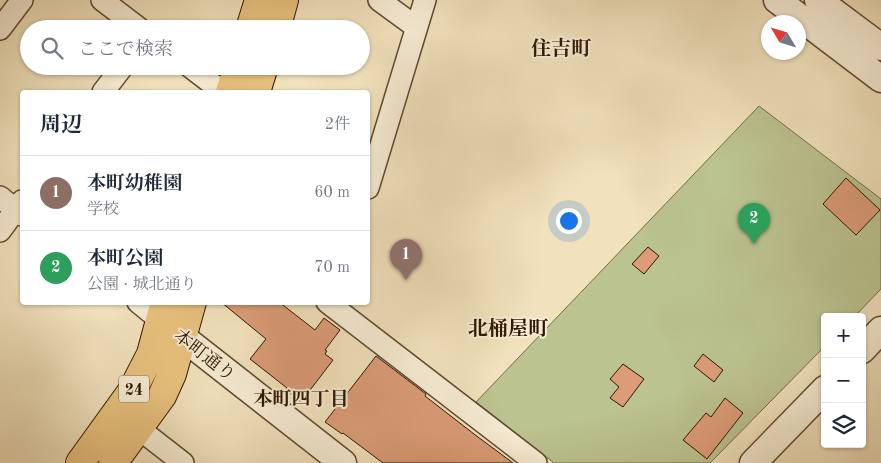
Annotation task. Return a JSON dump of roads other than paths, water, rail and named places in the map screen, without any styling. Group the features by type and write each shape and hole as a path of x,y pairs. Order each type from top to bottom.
{"highway":[{"path":"253,20 259,0"},
{"path":"278,20 284,0"},
{"path":"231,90 235,75"},
{"path":"257,90 261,75"},
{"name":"24","path":"113,463 162,396 172,374 191,305"},
{"name":"24","path":"80,463 132,391 151,354 163,311"}],"street":[{"path":"0,29 22,0"},
{"path":"102,0 128,20"},
{"path":"379,0 416,27"},
{"path":"370,181 425,0"},
{"path":"777,0 881,79"},
{"path":"818,0 881,46"},
{"path":"105,90 116,75"},
{"path":"201,75 220,90"},
{"path":"0,231 15,206"},
{"name":"本町通り","path":"146,305 163,311 181,337 343,463"},
{"path":"331,305 533,462"},
{"path":"753,463 821,393"},
{"path":"138,428 184,463"}],"place":[{"name":"本町公園","path":"754,244"},
{"name":"本町幼稚園","path":"406,280"}],"district":[{"name":"住吉町","path":"561,48"},
{"name":"北桶屋町","path":"508,328"},
{"name":"本町四丁目","path":"301,398"}]}
